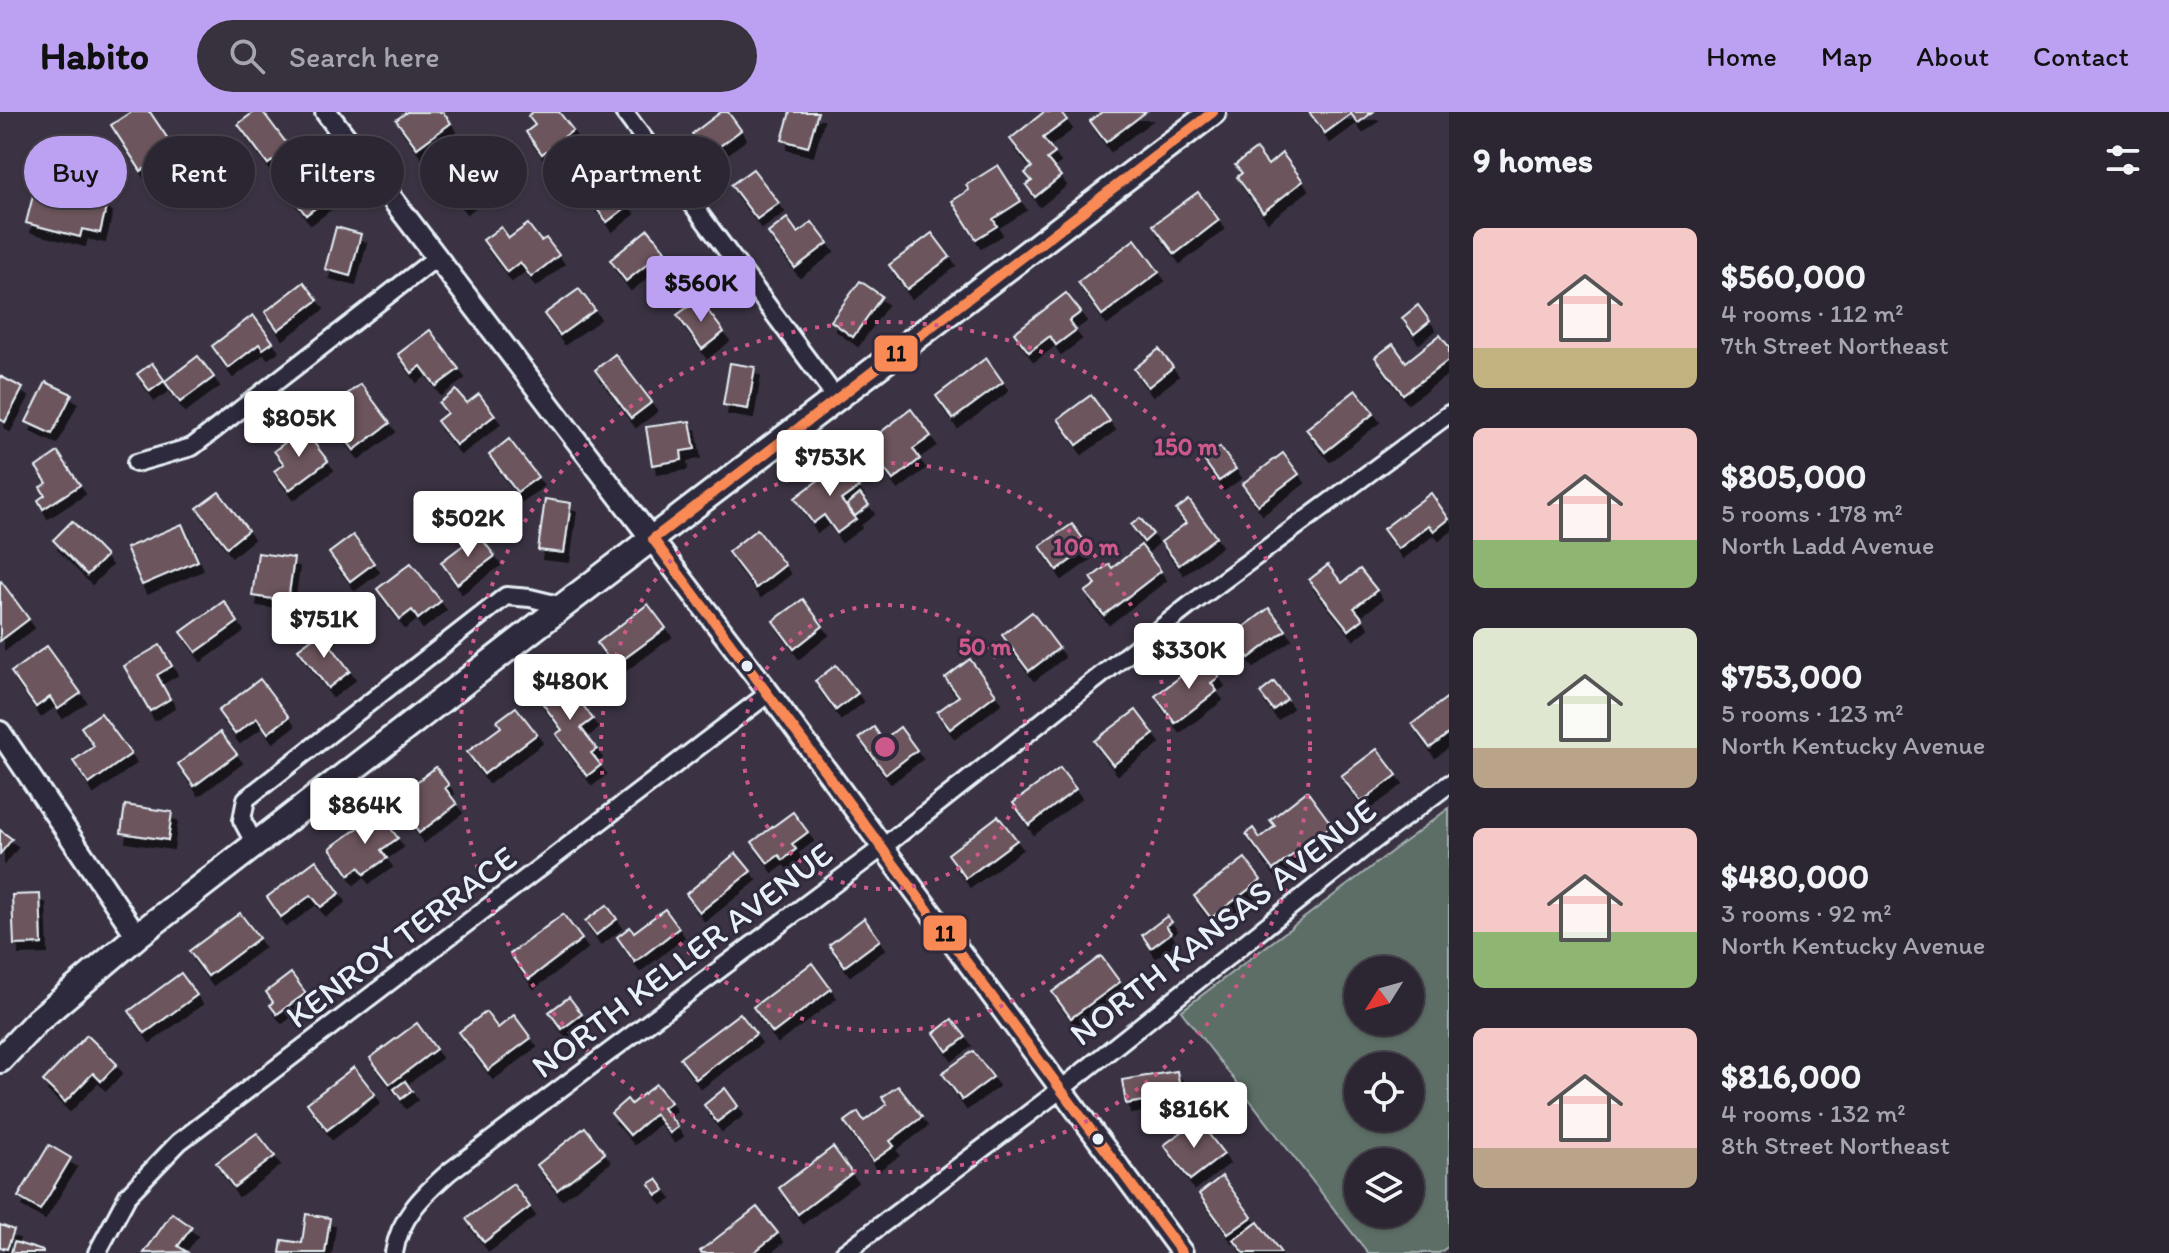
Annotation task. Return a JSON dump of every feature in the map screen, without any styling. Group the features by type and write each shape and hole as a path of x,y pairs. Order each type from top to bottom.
{"main road":[{"path":"0,1060 37,1021 137,936 563,606 1213,112"}],"street":[{"path":"326,112 769,693 1182,1253"},
{"path":"624,112 837,399"},
{"path":"136,463 192,447 437,257"},
{"name":"NORTH KELLER AVENUE","path":"394,1253 405,1220 416,1204 449,1172 883,847 1190,605 1449,414"},
{"path":"256,846 242,820 246,799 354,713 506,596 563,606"},
{"name":"KENROY TERRACE","path":"97,1253 128,1195 179,1142 769,693"},
{"path":"0,732 137,936"},
{"name":"NORTH KANSAS AVENUE","path":"844,1253 1060,1090 1449,784"}],"green space":[{"path":"1449,808 1449,1246 1439,1253 1368,1253 1349,1228 1424,1228 1424,1148 1344,1148 1344,1222 1181,1011"}],"building":[{"path":"131,112 150,112 166,136 143,136 141,171 127,150 127,136 118,136 111,125"},
{"path":"254,112 263,112 281,136 271,136 271,162 268,164 255,147 255,136 247,136 238,124"},
{"path":"407,112 443,112 451,123 433,136 420,136 417,148 396,120"},
{"path":"533,112 559,112 573,130 565,136 543,136 542,154 526,132 535,125 528,116"},
{"path":"721,112 728,112 741,130 730,138 692,134"},
{"path":"790,112 818,112 808,147 782,140"},
{"path":"1044,112 1061,112 1067,120 1043,138 1055,153 1047,159 1061,176 1035,197 1026,185 1032,181 1025,173 1032,167 1010,139"},
{"path":"1102,112 1146,112 1106,142 1090,121"},
{"path":"1309,112 1373,112 1358,123 1351,114 1325,133"},
{"path":"1256,149 1268,165 1282,153 1303,181 1263,212 1237,177 1242,173 1235,165"},
{"path":"998,165 1021,201 993,219 997,226 976,239 952,201 969,190 966,185"},
{"path":"753,169 779,203 757,219 731,185"},
{"path":"1198,192 1219,220 1175,254 1153,225"},
{"path":"30,208 106,208 100,233 82,229 80,237 26,223"},
{"path":"301,208 315,208 306,215"},
{"path":"596,208 625,208 607,222"},
{"path":"787,218 798,233 812,222 828,243 795,268 768,233"},
{"path":"528,224 541,241 546,238 559,255 531,277 520,262 507,272 483,240 501,227 509,238"},
{"path":"336,227 361,234 350,276 325,269"},
{"path":"648,229 665,250 626,281 610,260"},
{"path":"932,233 950,257 907,289 889,265"},
{"path":"1135,239 1159,272 1102,315 1078,282"},
{"path":"860,281 882,296 853,337 831,321"},
{"path":"304,282 318,300 278,330 265,312"},
{"path":"579,289 595,310 560,335 544,314"},
{"path":"1066,293 1081,312 1069,321 1076,330 1056,345 1050,336 1029,352 1014,333"},
{"path":"699,299 724,332 702,349 677,315"},
{"path":"1418,305 1430,321 1414,334 1402,318"},
{"path":"253,315 273,342 263,349 259,344 228,368 212,346"},
{"path":"430,330 459,369 436,386 421,366 412,373 398,354"},
{"path":"1440,335 1449,347 1449,360 1403,394 1375,357 1393,344 1406,362"},
{"path":"1159,349 1173,367 1148,387 1134,369"},
{"path":"615,354 652,402 631,418 595,370"},
{"path":"198,356 214,377 180,402 164,381 150,391 137,374 152,363 165,381"},
{"path":"986,358 1003,382 953,419 936,396"},
{"path":"730,363 755,367 748,409 723,405"},
{"path":"0,376 23,388 5,422 0,419"},
{"path":"46,382 72,394 52,434 26,422"},
{"path":"361,384 390,423 354,450 332,422 347,411 339,400"},
{"path":"456,390 467,403 479,394 495,415 456,445 437,421 447,413 439,403"},
{"path":"1356,390 1374,413 1325,452 1306,429"},
{"path":"1091,395 1110,421 1077,445 1058,419"},
{"path":"911,409 931,436 913,449 920,459 893,480 865,444"},
{"path":"690,421 695,449 681,451 682,460 652,465 646,427"},
{"path":"303,429 328,461 289,490 274,471 284,464 274,451"},
{"path":"509,439 538,477 517,492 489,455"},
{"path":"1220,447 1236,469 1219,481 1203,459"},
{"path":"58,452 80,485 43,509 38,500 45,495 40,487 47,483 36,467"},
{"path":"1283,453 1299,474 1258,505 1242,484"},
{"path":"841,463 859,487 841,500 856,519 837,533 824,515 813,523 795,498"},
{"path":"219,492 248,530 227,547 197,508"},
{"path":"1431,493 1449,519 1434,531 1429,525 1398,549 1383,529"},
{"path":"860,494 869,505 855,516 847,505"},
{"path":"545,499 571,503 564,553 538,550"},
{"path":"1189,500 1216,537 1179,565 1161,542 1186,523 1176,510"},
{"path":"1140,518 1153,534 1144,542 1131,525"},
{"path":"72,521 106,556 87,575 53,540"},
{"path":"182,524 198,561 142,585 126,548"},
{"path":"1072,524 1089,547 1057,570 1040,546"},
{"path":"757,529 785,565 756,588 728,552"},
{"path":"478,534 495,556 457,584 441,562"},
{"path":"353,535 374,563 350,581 329,553"},
{"path":"1141,545 1161,571 1104,615 1085,592 1096,584 1091,578 1109,564 1112,568"},
{"path":"258,553 294,558 288,601 252,596"},
{"path":"411,563 441,601 418,619 412,610 400,619 377,589"},
{"path":"1328,565 1342,583 1360,569 1377,590 1354,608 1363,619 1349,630 1309,580"},
{"path":"0,582 29,619 0,641"},
{"path":"803,599 823,626 794,649 773,621"},
{"path":"224,601 238,622 196,652 181,632"},
{"path":"648,604 666,628 614,666 597,643"},
{"path":"1269,608 1286,630 1249,658 1233,635"},
{"path":"1032,612 1059,648 1029,671 1002,635"},
{"path":"321,632 350,671 328,688 298,649"},
{"path":"160,645 172,666 157,675 170,699 150,711 124,666"},
{"path":"47,646 81,693 58,709 50,697 36,707 11,672"},
{"path":"1205,658 1219,677 1211,683 1217,691 1175,723 1155,696"},
{"path":"970,659 996,694 950,729 937,712 959,696 945,678"},
{"path":"836,665 858,693 836,710 815,681"},
{"path":"560,674 593,719 581,728 597,749 591,753 601,765 587,776 556,734 562,730 535,693"},
{"path":"260,679 289,717 268,733 257,718 235,734 218,711"},
{"path":"1274,682 1287,699 1273,710 1260,693"},
{"path":"1449,696 1449,733 1430,748 1412,724"},
{"path":"516,707 537,734 484,774 467,752 501,727 497,721"},
{"path":"1136,710 1154,734 1113,765 1094,741"},
{"path":"101,713 131,754 89,784 73,761 94,746 81,727"},
{"path":"874,727 883,740 900,727 917,750 886,774 859,738"},
{"path":"220,732 237,754 194,786 178,764"},
{"path":"1377,749 1397,775 1361,802 1341,776"},
{"path":"436,767 449,785 445,788 457,804 419,833 404,813 415,805 405,791"},
{"path":"1060,768 1076,789 1029,825 1013,803"},
{"path":"1307,791 1332,825 1273,870 1246,834 1253,828 1260,838 1275,826 1270,820"},
{"path":"125,805 172,812 168,840 121,833"},
{"path":"793,812 808,832 792,844 796,849 783,860 779,855 768,863 752,842"},
{"path":"379,813 398,838 381,850 387,858 364,874 359,867 349,875 330,848"},
{"path":"998,816 1017,840 966,878 948,854"},
{"path":"0,830 12,839 0,854"},
{"path":"736,853 751,871 700,912 686,894"},
{"path":"1245,858 1261,880 1211,918 1194,896"},
{"path":"316,860 340,893 321,907 311,895 281,917 267,897"},
{"path":"40,894 42,944 14,945 12,895"},
{"path":"607,905 617,919 596,935 585,921"},
{"path":"665,909 679,928 635,962 617,937 630,927 634,932"},
{"path":"240,913 259,938 208,976 189,951"},
{"path":"563,914 582,939 529,979 510,954"},
{"path":"1167,916 1172,922 1166,926 1171,933 1151,948 1142,935"},
{"path":"864,918 880,940 845,966 829,945"},
{"path":"1101,956 1120,982 1071,1018 1052,992"},
{"path":"812,963 831,989 773,1033 753,1007"},
{"path":"181,973 197,995 145,1033 129,1011"},
{"path":"291,973 306,993 277,1014 266,992"},
{"path":"569,997 582,1014 562,1029 549,1012"},
{"path":"486,1012 498,1028 514,1015 531,1038 488,1070 459,1032"},
{"path":"740,1013 756,1034 696,1079 680,1058"},
{"path":"952,1019 966,1037 947,1051 934,1033"},
{"path":"417,1023 436,1049 390,1084 370,1058"},
{"path":"87,1035 117,1064 101,1081 93,1073 65,1102 43,1081"},
{"path":"973,1051 993,1077 962,1100 942,1073"},
{"path":"354,1067 375,1094 327,1130 307,1103"},
{"path":"1177,1071 1185,1117 1159,1121 1155,1099 1126,1104 1122,1080"},
{"path":"405,1081 412,1091 401,1099 394,1089"},
{"path":"656,1084 671,1102 663,1108 678,1127 670,1133 655,1114 630,1135 611,1113 627,1099 631,1104"},
{"path":"898,1086 922,1117 890,1141 894,1146 873,1161 844,1122 858,1112 864,1121 887,1104 882,1097"},
{"path":"725,1088 738,1106 717,1122 704,1105"},
{"path":"1198,1120 1224,1154 1190,1180 1164,1145"},
{"path":"585,1127 605,1153 557,1190 537,1165"},
{"path":"257,1133 275,1156 234,1187 216,1163"},
{"path":"49,1145 71,1158 40,1210 18,1197"},
{"path":"833,1147 852,1173 798,1214 779,1188"},
{"path":"1222,1176 1252,1217 1228,1234 1199,1194"},
{"path":"657,1179 665,1190 657,1195 649,1184"},
{"path":"513,1184 530,1207 484,1242 466,1219"},
{"path":"757,1207 778,1233 753,1253 700,1251"},
{"path":"172,1213 192,1227 178,1246 187,1252 144,1253"},
{"path":"306,1214 330,1218 325,1253 280,1253 282,1240 302,1243"},
{"path":"1258,1222 1281,1253 1244,1253 1234,1240"},
{"path":"0,1225 14,1230 7,1249 0,1247"},
{"path":"14,1242 43,1251 43,1253 11,1253"}],"transit line":[{"name":"11","path":"1182,1253 653,539 1213,112"}]}
